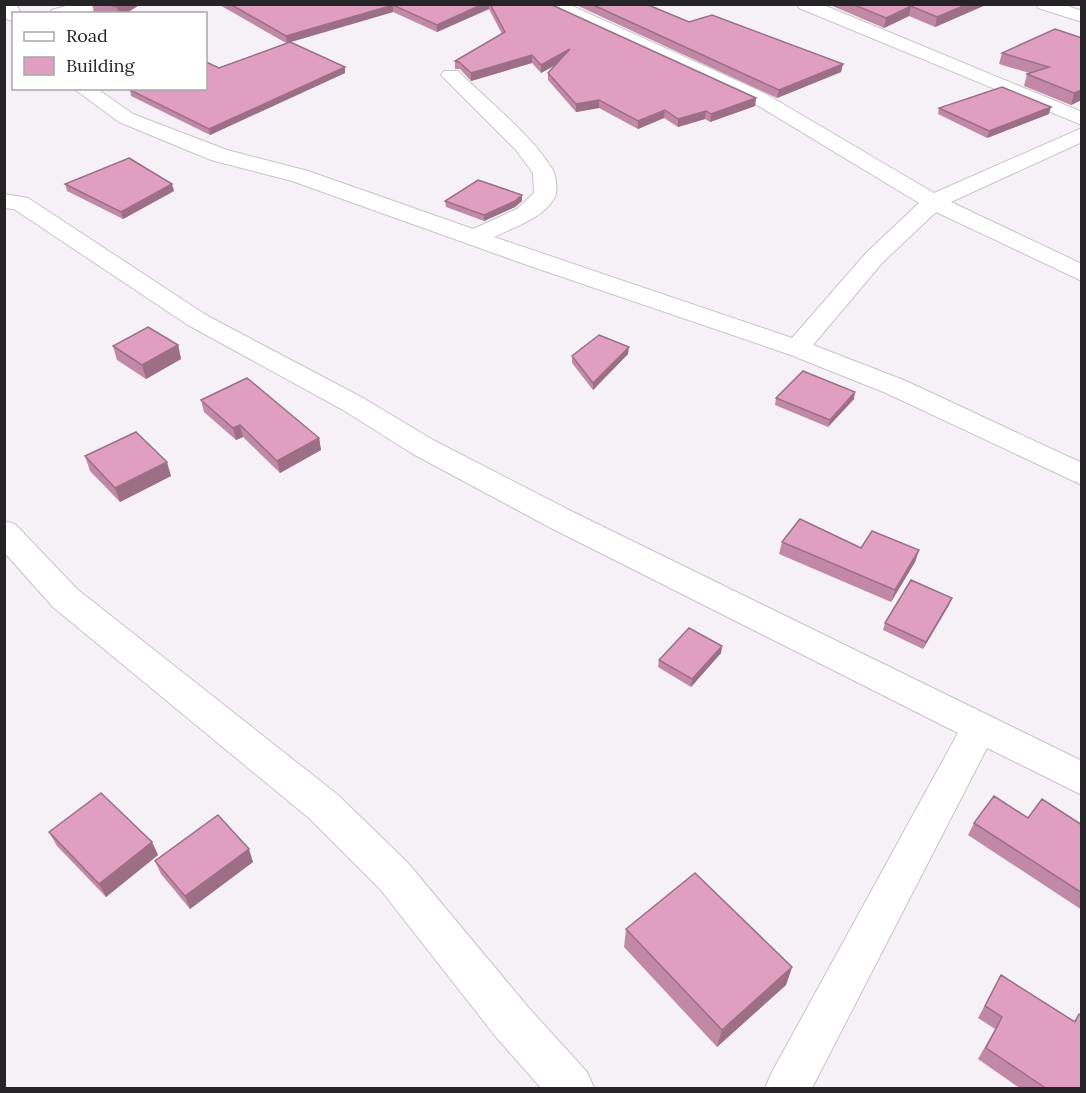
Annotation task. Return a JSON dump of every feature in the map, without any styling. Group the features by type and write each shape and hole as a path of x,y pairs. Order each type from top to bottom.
{"street":[{"path":"65,12 94,4"},
{"path":"553,4 759,98 933,202 1082,274"},
{"path":"805,4 1082,119"},
{"path":"1044,4 1082,17"},
{"path":"451,75 523,146 544,172 545,195 525,214 475,237"},
{"path":"85,90 126,118 219,155 300,176 538,261 797,348 896,387 1082,475"},
{"path":"797,348 874,258 933,202 1082,134"},
{"path":"4,201 20,203 197,320 353,404 423,447 570,524 1082,779"},
{"path":"4,532 65,598 324,807 394,876 512,1022 571,1089"},
{"path":"788,1089 980,727"}],"building":[{"path":"230,4 483,4 437,25 393,5 286,36"},
{"path":"490,4 550,4 756,98 711,114 706,111 678,119 665,110 638,121 599,100 576,104 548,73 570,49 541,65 532,55 471,73 455,61 505,32"},
{"path":"591,4 646,4 689,22 712,15 843,64 779,90"},
{"path":"852,4 968,4 937,17 911,6 886,18"},
{"path":"1055,29 1082,38 1082,90 1074,93 1027,74 1049,67 1002,53"},
{"path":"290,42 345,67 209,129 130,90 207,90 207,62 219,68"},
{"path":"1002,87 1051,107 989,131 939,108"},
{"path":"129,158 172,184 121,212 65,184"},
{"path":"478,180 522,195 515,201 484,215 445,201"},
{"path":"148,327 178,345 142,365 113,346"},
{"path":"599,335 629,347 593,383 572,356"},
{"path":"803,371 855,392 830,420 776,398"},
{"path":"247,378 319,438 277,461 240,425 233,428 201,400"},
{"path":"136,432 167,462 115,488 85,456"},
{"path":"800,519 861,548 872,531 919,550 895,590 782,542"},
{"path":"911,580 952,598 926,642 885,623"},
{"path":"689,628 722,646 692,679 659,660"},
{"path":"101,793 152,842 99,884 49,832"},
{"path":"994,796 1028,818 1042,799 1082,825 1082,893 974,823"},
{"path":"218,815 249,849 185,896 155,861"},
{"path":"695,873 792,967 722,1030 626,929"},
{"path":"1001,975 1075,1022 1079,1014 1082,1016 1082,1089 1047,1089 986,1048 1002,1017 985,1006"}]}
